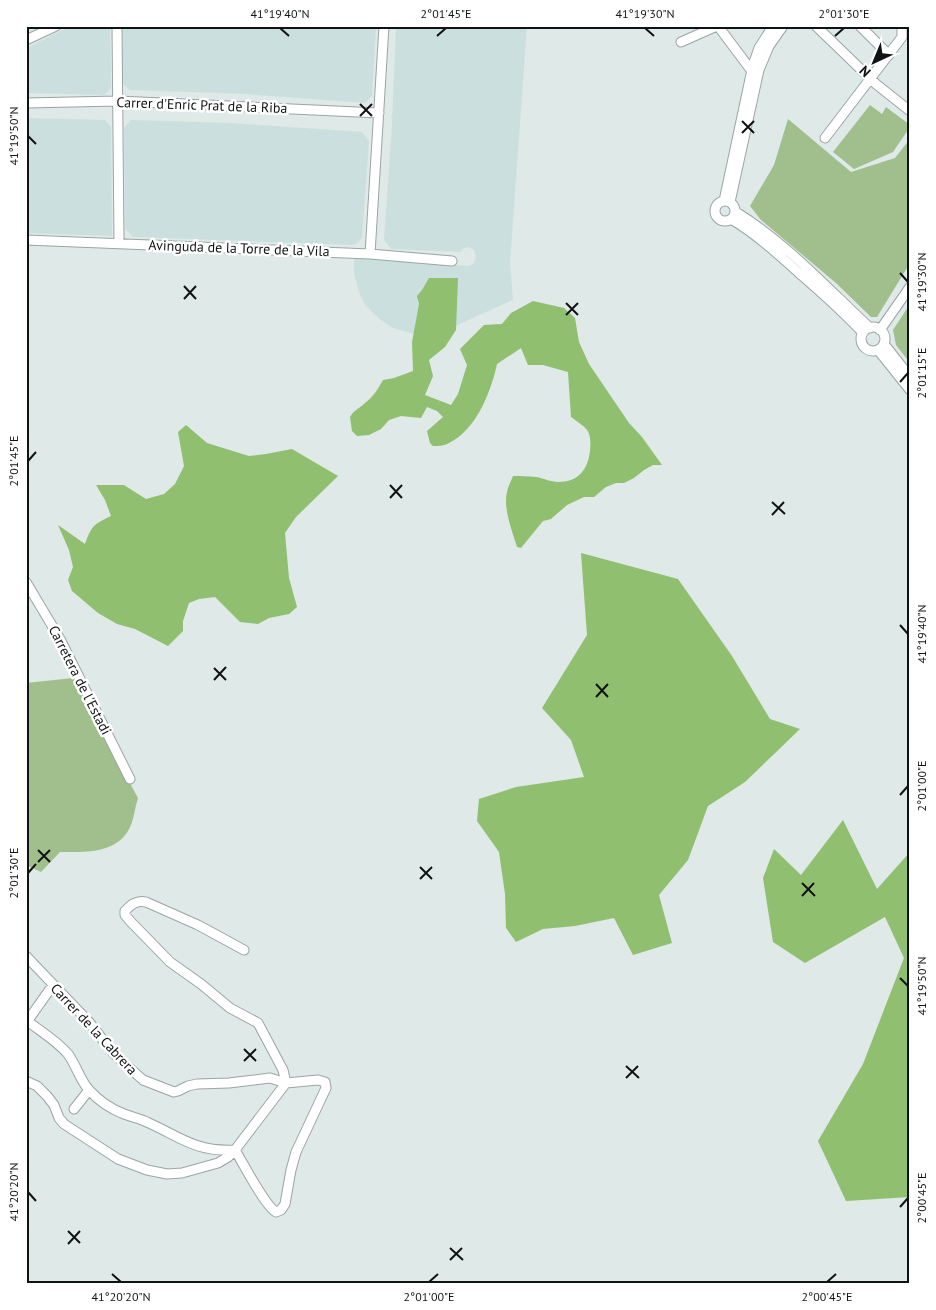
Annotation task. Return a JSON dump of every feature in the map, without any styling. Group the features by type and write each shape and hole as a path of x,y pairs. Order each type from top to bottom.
{"street":[{"path":"26,40 56,26"},
{"path":"117,26 119,243"},
{"path":"370,254 384,26"},
{"path":"681,42 718,26 752,70"},
{"path":"727,201 752,70 759,48 773,26"},
{"path":"727,201 758,70 769,46 783,26"},
{"path":"816,26 871,79 910,111"},
{"path":"860,26 889,55"},
{"path":"825,138 889,55 906,39 902,26"},
{"path":"736,50 742,53 750,53 759,48"},
{"name":"Carrer d'Enric Prat de la Riba","path":"26,103 118,101 378,113"},
{"path":"862,333 817,288 742,226 734,216 734,206 727,201 718,203 715,212 720,220 723,221 734,216 747,219 770,236 884,336 881,347 910,390"},
{"name":"Avinguda de la Torre de la Vila","path":"26,240 370,254 452,261"},
{"path":"875,329 910,287"},
{"path":"875,329 867,329 862,333 861,342 864,347 872,351 881,347"},
{"path":"881,347 910,377"},
{"name":"Carretera de l'Estadi","path":"26,582 60,639 130,779"},
{"path":"26,1081 36,1086 47,1096 54,1105 62,1122 68,1127 118,1159 147,1170 168,1174 182,1173 218,1163 228,1157 286,1083 283,1070 258,1023 230,1008 170,962 131,922 125,915 125,911 133,903 146,902 198,925 244,950"},
{"name":"Carrer de la Cabrera","path":"28,960 89,1022 114,1054 146,1082 174,1092 197,1084 229,1083 270,1078 286,1083 318,1080 325,1082 326,1088 296,1152 285,1204 279,1212 271,1208 235,1150"},
{"path":"53,985 27,1021 60,1045 72,1060 89,1090 118,1112 149,1122 184,1141 211,1149 235,1150"},
{"path":"74,1109 89,1090"}],"shaded area":[{"path":"71,26 110,26 111,88 104,95 26,93 26,48"},
{"path":"122,26 376,26 372,96 365,103 245,94 130,90 123,84"},
{"path":"396,26 527,26 510,263 513,300 444,331 415,334 391,327 364,303 354,274 354,256 469,266 473,264 476,257 474,250 468,247 460,252 391,249 384,240"},
{"path":"26,118 105,120 111,127 112,236 26,233"},
{"path":"131,120 231,123 362,132 369,141 362,238 356,244 351,245 133,237 125,229 124,128"}],"green space":[{"path":"870,105 882,114 886,107 910,125 910,127 893,152 854,169 833,152"},
{"path":"788,119 851,172 895,158 910,139 910,263 877,317 871,317 836,283 761,220 750,206 774,165"},
{"path":"429,278 458,278 456,330 445,347 429,360 433,376 425,395 451,405 458,394 467,365 460,349 484,325 502,324 511,313 533,301 564,308 575,318 579,342 589,364 629,423 642,437 662,465 653,465 624,483 616,483 606,487 594,497 584,497 567,505 551,519 543,521 521,548 517,547 506,505 507,492 513,476 536,477 558,482 572,480 585,469 590,451 590,438 587,430 571,417 568,372 543,365 528,365 521,348 497,364 491,386 481,409 467,429 449,443 433,446 430,443 427,431 443,417 437,411 427,407 421,418 401,416 389,420 381,429 369,435 357,436 352,431 350,417 354,412 370,398 383,380 413,371 412,342 419,304 417,296"},
{"path":"910,304 910,363 896,345 893,330"},
{"path":"186,425 207,443 249,456 292,449 338,476 296,517 285,533 289,578 297,607 289,614 269,618 258,624 240,622 215,597 199,599 189,603 183,621 183,631 168,646 135,629 117,624 98,613 72,591 68,580 73,567 69,550 58,525 85,544 94,526 111,516 105,500 96,485 124,485 146,499 164,494 175,484 184,466 178,432"},
{"path":"581,553 678,579 732,656 770,719 800,729 745,782 708,806 688,860 659,895 672,943 633,955 614,918 575,926 543,929 516,942 506,928 505,894 499,852 477,821 479,799 516,787 584,777 571,740 542,708 587,635"},
{"path":"73,678 138,798 131,825 119,841 110,846 91,851 60,852 41,872 26,865 26,683"},
{"path":"843,820 877,889 910,852 910,1197 846,1201 818,1141 863,1064 904,958 885,917 805,963 773,942 763,878 774,849 801,875"}]}
